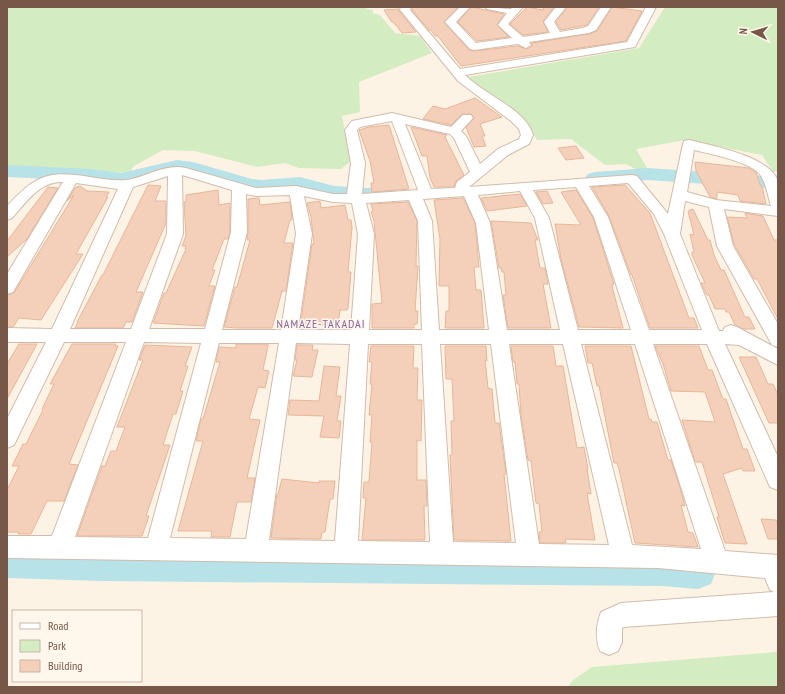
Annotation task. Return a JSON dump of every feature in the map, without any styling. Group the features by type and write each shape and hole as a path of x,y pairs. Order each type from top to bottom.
{"street":[{"path":"406,7 405,10 456,73 515,118 525,128 526,135 524,141 503,152 462,185 482,223 529,555"},
{"path":"465,7 450,22 474,47 585,31 592,28 606,7"},
{"path":"490,7 516,9"},
{"path":"557,35 550,26 549,22 561,7"},
{"path":"456,73 631,45 651,7"},
{"path":"516,9 503,25 541,60"},
{"path":"346,553 366,234 355,196 358,163 351,130 356,124 392,117 454,131 460,136 477,173"},
{"path":"397,118 420,195 424,221 442,554"},
{"path":"454,131 467,118"},
{"path":"672,234 689,144 752,163 764,169 778,206"},
{"path":"7,215 35,186 42,182 59,179 108,185 127,184 168,171 180,171 256,192 296,190 333,198 355,196 420,195 632,179 660,212 672,234 705,319 778,480"},
{"path":"60,548 175,234 175,171"},
{"path":"7,288 71,180"},
{"path":"682,182 716,204 778,211"},
{"path":"580,183 601,217 717,562"},
{"path":"7,440 58,335 127,184"},
{"path":"524,187 542,218 623,556"},
{"path":"156,550 239,232 239,188"},
{"path":"256,552 304,234 296,190"},
{"path":"716,204 725,246 778,340"},
{"path":"7,261 29,251"},
{"path":"705,319 778,358"},
{"path":"7,335 742,338"},
{"path":"7,547 658,557 717,562 776,572"},
{"path":"609,642 610,621 621,615 778,604"}],"green space":[{"path":"7,7 368,7 366,9 373,10 373,13 380,15 395,33 420,36 432,53 359,82 360,112 342,116 351,161 341,169 299,168 285,163 257,167 195,151 163,150 134,166 130,171 119,173 98,174 44,170 7,170"},
{"path":"665,7 778,7 778,171 773,172 762,155 685,140 636,149 649,171 641,172 626,164 605,165 571,139 537,140 526,121 468,77 639,48"},
{"path":"778,649 778,687 568,687 573,680 592,667 776,652"}],"building":[{"path":"412,7 458,7 444,22 469,50 474,51 518,46 527,49 532,46 532,43 589,34 597,31 612,7 642,11 626,41 461,66 438,36 435,36 431,30 429,30 412,10"},
{"path":"471,7 504,14 497,25 509,37 477,41 458,22"},
{"path":"527,7 543,10 544,7 554,7 543,21 548,32 523,35 510,24"},
{"path":"567,7 599,7 587,25 561,30 556,22"},
{"path":"399,9 416,32 402,33 391,21 384,10"},
{"path":"475,98 502,117 480,124 485,136 482,136 486,146 474,147 466,127 474,118 471,114 462,114 451,125 423,119 433,106 445,109"},
{"path":"389,125 409,189 372,192 371,183 374,183 370,161 359,130 369,127"},
{"path":"411,127 447,135 445,137 464,175 456,181 454,187 434,187 430,178 427,156 422,156"},
{"path":"576,146 584,158 566,160 558,148"},
{"path":"695,162 749,168 756,172 760,185 762,186 766,204 740,201 738,195 717,192 717,199 710,197 696,171"},
{"path":"148,185 161,186 155,201 166,201 166,223 136,292 143,292 132,322 126,322 123,328 75,328 77,322 103,275"},
{"path":"625,185 650,213 689,318 694,318 698,328 650,328 632,275 609,216 592,187"},
{"path":"80,186 87,191 109,192 106,197 108,197 76,254 83,254 41,320 19,318 13,327 7,327 7,295 14,293 74,195 67,201 75,188"},
{"path":"48,187 58,188 27,239 7,257 7,241"},
{"path":"218,190 219,205 230,203 230,232 228,239 224,239 212,270 215,270 209,286 215,286 204,326 153,323 164,293 166,293 186,249 186,246 182,246 186,236 184,202 186,202 186,195"},
{"path":"576,190 593,218 614,284 612,284 613,290 623,328 579,327 561,259 555,224 581,225 561,192"},
{"path":"547,191 553,203 543,204 536,192"},
{"path":"520,194 527,206 487,211 481,198"},
{"path":"259,198 260,205 290,202 292,220 290,220 284,243 293,243 286,291 282,291 272,328 224,327 250,240 247,240 248,199"},
{"path":"463,198 475,223 479,267 474,267 476,290 481,290 484,328 445,328 446,311 449,311 449,286 439,286 440,239 434,200"},
{"path":"320,201 321,208 345,205 348,220 351,220 352,227 348,272 351,272 348,308 347,310 340,310 338,326 319,325 316,328 300,328 312,244 314,244 311,217 307,203"},
{"path":"408,202 417,221 416,266 418,266 415,311 418,311 417,324 414,324 414,328 372,328 372,304 382,303 374,221 371,212 373,211 371,204"},
{"path":"693,209 708,240 710,240 714,255 721,270 724,270 745,317 749,317 755,329 743,329 735,325 729,312 726,312 725,309 715,309 709,295 707,295 701,283 705,283 692,255 692,252 694,252 690,234 694,235 688,211"},
{"path":"745,213 763,216 774,240 778,240 778,319 757,279 754,279 734,244 727,217 747,218"},
{"path":"491,221 531,223 538,240 535,240 540,268 545,268 548,284 543,284 551,328 508,328 503,295 506,295 504,272 502,272 501,268 499,268"},
{"path":"19,344 37,344 7,399 7,364"},
{"path":"72,344 116,344 115,346 118,346 69,464 78,465 64,501 47,501 31,534 7,532 7,490 19,466 12,466 23,444 26,444 43,410 42,409 54,384 50,384"},
{"path":"236,344 268,344 263,370 269,371 265,388 258,387 249,419 260,420 247,478 255,478 251,502 237,502 230,537 211,537 212,531 178,531 203,441 196,441 201,419 203,419 220,362 216,362 219,347 236,348"},
{"path":"145,345 192,347 185,366 188,366 180,391 183,391 176,414 173,414 163,445 170,445 146,516 149,516 142,536 77,536 102,466 105,466 111,451 116,451 125,427 117,427 143,360 139,360"},
{"path":"297,345 313,345 312,350 318,350 312,377 293,376 297,360 295,360"},
{"path":"371,346 414,346 413,368 418,368 417,400 422,400 421,441 417,440 417,480 426,480 427,506 424,506 425,540 362,540 366,498 363,498 364,482 369,482 372,442 370,442 372,415 369,415 372,384 370,384 372,362 369,362"},
{"path":"445,346 486,346 487,361 485,360 488,388 492,389 495,423 499,423 506,474 504,474 511,541 454,540 450,455 452,455 451,421 454,421 452,379 446,379"},
{"path":"511,346 553,346 556,366 563,366 577,448 584,447 591,494 587,493 595,540 565,539 566,543 540,543 539,532 542,532 539,504 536,503 531,461 528,460 521,415 519,384 517,384 515,362 513,362"},
{"path":"585,346 631,346 649,419 651,419 652,422 657,422 668,460 671,460 681,491 685,506 681,505 688,532 693,533 698,547 635,543 619,469 617,463 614,463 599,386 597,386 592,363 588,363"},
{"path":"655,346 699,346 708,370 712,370 723,399 726,399 743,449 747,449 755,471 743,471 742,468 723,474 747,544 725,543 717,517 719,517 702,462 695,462 682,420 715,422 705,392 671,391 663,364"},
{"path":"739,357 756,357 768,384 773,384 778,395 778,423 769,423"},
{"path":"324,366 340,367 336,396 341,396 337,421 341,421 339,438 320,437 324,416 288,415 290,400 319,401"},
{"path":"282,479 319,483 319,481 335,481 333,499 330,499 325,532 322,532 321,539 271,538 277,494"},
{"path":"761,519 776,520 778,526 778,539 768,539"}],"waterway":[{"path":"7,171 90,175 121,179 169,167 186,166 250,185 262,186 300,183 334,192 366,194 384,193"},
{"path":"595,178 648,174 764,182 778,181"},
{"path":"7,561 102,564 662,568 698,571"}],"district":[{"name":"NAMAZE-TAKADAI","path":"321,323"}]}
